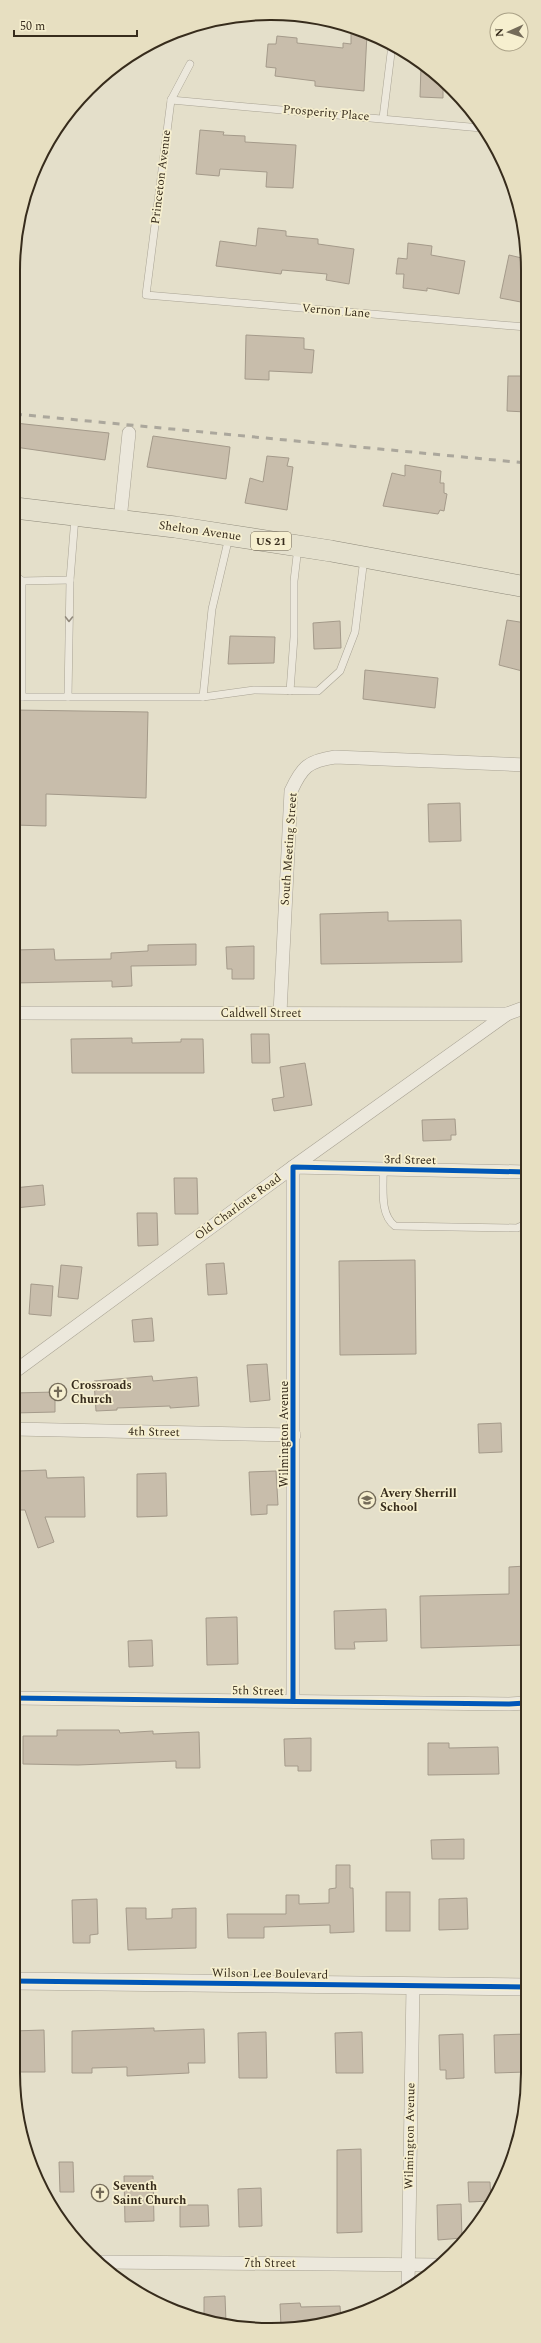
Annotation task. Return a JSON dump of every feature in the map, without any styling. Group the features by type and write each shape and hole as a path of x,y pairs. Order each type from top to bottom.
{"main road":[{"name":"Shelton Avenue","path":"20,509 230,535 364,557 521,586"}],"street":[{"path":"120,520 129,433"},
{"name":"South Meeting Street","path":"280,1014 291,791 299,772 315,760 335,757 521,765"},
{"name":"Old Charlotte Road","path":"20,1368 293,1166 508,1014 521,1009"},
{"name":"Caldwell Street","path":"20,1013 508,1014"},
{"name":"3rd Street","path":"293,1166 521,1172"},
{"name":"Wilmington Avenue","path":"293,1166 293,1701"},
{"name":"4th Street","path":"20,1429 294,1435"},
{"name":"5th Street","path":"20,1698 521,1703"},
{"name":"Wilson Lee Boulevard","path":"20,1981 521,1987"},
{"name":"Wilmington Avenue","path":"408,2282 413,1986"},
{"name":"7th Street","path":"106,2262 431,2265"}],"lane":[{"path":"383,118 391,51"},
{"name":"Princeton Avenue","path":"146,295 171,100 190,64"},
{"name":"Prosperity Place","path":"171,100 476,128"},
{"name":"Vernon Lane","path":"146,295 521,327"},
{"path":"68,697 70,580 75,515"},
{"path":"203,697 212,609 230,535"},
{"path":"290,690 294,637 294,581 298,546"},
{"path":"20,697 203,697 254,690 318,692 340,672 355,632 364,557"},
{"path":"20,639 22,581 70,580"},
{"path":"383,1169 385,1211 388,1221 395,1226 517,1228 521,1226"}],"building":[{"path":"351,33 367,39 364,91 315,86 315,81 275,76 276,68 266,67 268,44 276,44 277,36 297,38 297,43 343,48 343,43 351,44"},
{"path":"421,70 443,88 443,98 420,97"},
{"path":"200,130 224,132 223,135 245,136 245,142 296,145 293,188 266,187 267,172 220,169 219,176 196,174"},
{"path":"258,228 286,231 286,236 318,239 318,244 354,249 349,284 326,280 327,274 282,270 281,274 216,266 220,241 256,246"},
{"path":"408,243 432,246 431,255 465,261 459,294 427,288 427,291 403,288 404,274 396,274 398,258 407,259"},
{"path":"509,255 520,258 521,302 500,298"},
{"path":"246,335 304,338 304,349 314,350 312,373 269,371 269,380 245,379"},
{"path":"508,376 521,376 521,412 507,411"},
{"path":"20,424 109,433 105,460 20,448"},
{"path":"153,436 230,447 226,479 147,467"},
{"path":"267,456 289,458 287,466 293,467 287,510 245,503 250,478 263,482"},
{"path":"405,465 441,471 440,483 444,483 444,493 447,494 444,511 440,510 438,514 383,506 392,473 405,476"},
{"path":"507,620 521,622 521,671 499,665"},
{"path":"340,621 341,648 314,649 313,623"},
{"path":"230,636 275,637 274,663 228,664"},
{"path":"365,670 438,678 435,708 363,699"},
{"path":"20,710 148,712 146,798 46,794 46,826 20,825"},
{"path":"460,803 461,841 429,842 428,804"},
{"path":"388,912 388,921 461,920 462,962 321,964 320,914"},
{"path":"196,944 196,965 131,966 132,986 112,987 112,981 20,983 20,950 54,949 55,960 111,959 111,953 148,951 148,945"},
{"path":"254,946 254,979 232,979 232,969 227,969 226,947"},
{"path":"251,1034 269,1034 270,1063 252,1063"},
{"path":"132,1038 132,1043 181,1042 181,1039 203,1039 204,1073 72,1073 71,1039"},
{"path":"305,1063 312,1105 274,1111 272,1099 284,1097 280,1067"},
{"path":"455,1119 456,1135 451,1135 451,1140 423,1141 422,1120"},
{"path":"174,1178 197,1178 198,1214 175,1214"},
{"path":"43,1185 45,1205 20,1208 20,1187"},
{"path":"137,1213 157,1213 158,1245 138,1246"},
{"path":"415,1260 416,1354 340,1355 339,1261"},
{"path":"224,1263 227,1294 208,1295 206,1264"},
{"path":"61,1265 82,1267 78,1299 58,1297"},
{"path":"31,1284 53,1286 51,1316 29,1314"},
{"path":"152,1318 154,1341 134,1342 132,1320"},
{"path":"267,1364 270,1400 250,1402 247,1365"},
{"path":"152,1376 153,1381 197,1377 199,1406 170,1408 170,1406 117,1408 117,1410 96,1411 94,1381"},
{"path":"55,1392 55,1412 20,1413 20,1393"},
{"path":"501,1423 502,1452 479,1453 478,1424"},
{"path":"46,1470 47,1478 84,1477 85,1517 45,1517 54,1542 38,1548 25,1510 20,1510 20,1471"},
{"path":"276,1471 278,1505 267,1505 267,1514 251,1515 249,1472"},
{"path":"166,1473 167,1516 137,1517 137,1474"},
{"path":"521,1566 521,1645 421,1648 420,1596 509,1594 509,1567"},
{"path":"386,1609 387,1641 354,1642 355,1649 335,1649 334,1611"},
{"path":"237,1617 238,1664 207,1665 206,1618"},
{"path":"152,1640 153,1666 129,1667 128,1641"},
{"path":"57,1730 119,1730 120,1733 153,1731 153,1734 199,1732 200,1768 176,1768 176,1761 78,1765 23,1764 23,1736 57,1736"},
{"path":"311,1738 311,1771 298,1771 298,1766 285,1766 284,1739"},
{"path":"428,1743 449,1743 449,1748 498,1747 499,1774 428,1775"},
{"path":"464,1839 464,1859 432,1859 431,1840"},
{"path":"336,1865 350,1865 350,1888 353,1888 354,1932 330,1933 330,1925 264,1927 264,1938 228,1938 227,1914 286,1914 286,1895 299,1895 299,1904 329,1903 329,1889 336,1888"},
{"path":"386,1892 410,1892 410,1931 386,1931"},
{"path":"467,1898 468,1929 439,1930 439,1899"},
{"path":"97,1899 98,1934 90,1935 90,1943 73,1943 72,1900"},
{"path":"126,1908 146,1908 146,1919 172,1918 172,1909 196,1908 196,1948 128,1950"},
{"path":"154,2028 154,2031 204,2029 205,2063 188,2063 189,2073 127,2076 127,2067 92,2068 92,2073 72,2073 72,2031"},
{"path":"44,2030 45,2072 20,2072 20,2031"},
{"path":"266,2032 267,2078 239,2078 238,2033"},
{"path":"362,2032 363,2073 336,2073 335,2033"},
{"path":"463,2034 464,2078 446,2079 446,2070 440,2070 439,2035"},
{"path":"521,2034 521,2072 495,2073 494,2035"},
{"path":"361,2149 362,2232 337,2233 337,2150"},
{"path":"59,2162 73,2162 74,2192 60,2192"},
{"path":"124,2176 153,2176 154,2221 125,2222"},
{"path":"468,2182 490,2182 490,2191 485,2201 469,2202"},
{"path":"261,2188 262,2226 239,2227 238,2189"},
{"path":"461,2204 462,2234 459,2238 438,2240 437,2205"},
{"path":"180,2205 208,2205 209,2226 180,2227"},
{"path":"225,2296 226,2319 204,2314 204,2297"},
{"path":"300,2303 301,2307 340,2306 340,2313 303,2321 281,2322 280,2304"}],"railway":[{"path":"20,414 521,463"}],"cycle path":[{"path":"293,1701 293,1167 521,1172"},
{"path":"20,1698 521,1703"},
{"path":"20,1981 521,1987"}],"place":[{"name":"Crossroads Church","path":"58,1392"},
{"name":"Avery Sherrill School","path":"367,1500"},
{"name":"Seventh Saint Church","path":"100,2193"}]}
